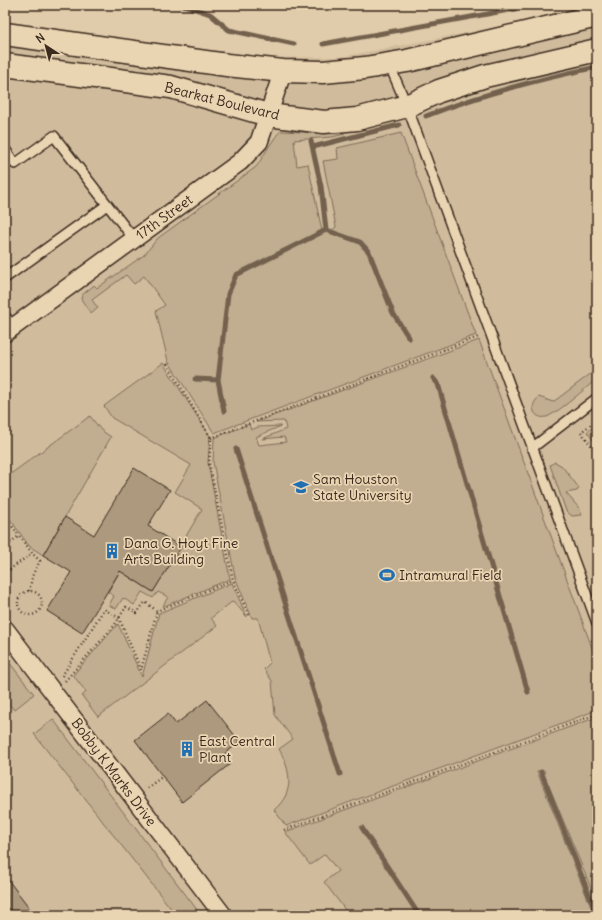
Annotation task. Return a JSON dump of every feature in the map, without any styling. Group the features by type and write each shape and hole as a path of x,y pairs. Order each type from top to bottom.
{"street":[{"path":"5,34 283,71 323,72 389,64 597,16"},
{"name":"Bearkat Boulevard","path":"5,66 171,87 268,115 324,122 357,120 407,106 439,91 485,76 597,50"},
{"name":"17th Street","path":"8,326 134,239 240,162 259,142 283,71"},
{"name":"Bobby K Marks Drive","path":"5,629 223,915"}],"lane":[{"path":"389,64 407,106 597,623"},
{"path":"5,149 15,164 54,136 134,239"},
{"path":"5,278 107,205"},
{"path":"532,448 597,398"}],"path":[{"path":"212,438 490,332"},
{"path":"167,364 212,438 209,463 233,580 249,615"},
{"path":"597,420 581,432 597,453"},
{"path":"5,517 32,553 40,561 33,574 29,591 20,598 18,602 20,609 26,614 34,614 42,606 40,596 29,591"},
{"path":"5,530 11,525"},
{"path":"7,545 20,536"},
{"path":"5,572 32,553"},
{"path":"157,611 233,580"},
{"path":"65,681 119,618 126,607 137,613 145,602 157,611"},
{"path":"14,614 20,609"},
{"path":"62,676 104,609 119,618 141,670 157,611"},
{"path":"592,640 597,654"},
{"path":"284,830 597,714"},
{"path":"147,788 163,776"}],"shaded area":[{"name":"Sam Houston State University","path":"587,5 597,5 597,915 5,915 5,21 258,58 341,57 506,25"},
{"path":"281,131 345,134 332,137 294,140 297,166 308,164 322,231 330,232 336,227 323,161 338,159 337,148 401,133 476,335 214,433 168,361 156,311 165,305 144,276 134,284 126,275 92,300 98,308 91,314 81,299 82,295 94,285 97,288 144,255 158,238 256,167"},
{"path":"479,340 597,661 597,710 286,826 274,810 285,796 289,781 286,765 279,749 293,739 275,715 272,681 264,669 270,663 258,618 252,618 235,577 213,462 214,438 249,424 251,430 258,427 281,426 256,437 259,445 286,442 284,437 262,439 286,429 284,421 256,422"},
{"path":"163,363 210,436 208,463 230,579 162,607 168,597 158,592 153,598 142,592 134,605 123,598 116,609 109,605 114,596 108,592 120,571 153,592 202,509 175,492 191,465 112,418 104,406"},
{"path":"597,369 597,379 573,399 549,416 537,416 533,409 533,405 539,397 553,402"},
{"path":"90,416 101,430 111,437 43,555 29,546 5,512 5,478"},
{"path":"597,424 597,445 587,432"},
{"path":"555,462 562,466 579,488 577,491 566,493 579,508 582,515 572,516 566,511 550,465"},
{"path":"232,583 247,617 233,601 211,618 217,626 98,717 82,696 86,692 73,675 118,624 142,677 159,613"},
{"path":"5,657 34,694 14,710 5,699"},
{"path":"597,717 597,903 545,776 544,770 537,771 594,915 349,915 324,882 338,871 325,854 310,865 285,832"},
{"path":"53,719 201,915 176,915 34,734"}],"building":[{"name":"Dana G. Hoyt Fine Arts Building","path":"134,468 170,490 148,526 181,547 153,592 120,571 82,633 47,611 71,572 43,555 65,517 94,535"},
{"name":"East Central Plant","path":"207,700 240,742 223,755 230,764 182,802 135,740 168,714 176,724"},
{"path":"5,876 35,915 5,915"}],"waterway":[{"path":"183,5 210,14 229,30 294,44"},
{"path":"323,44 515,9"},
{"path":"426,116 510,88 597,67"},
{"path":"313,147 399,125"},
{"path":"311,141 321,186 326,230"},
{"path":"224,411 218,380 228,294 236,275 326,230 360,242 369,252 393,313 409,338"},
{"path":"433,378 438,384 528,692"},
{"path":"195,379 218,380"},
{"path":"236,449 340,774"},
{"path":"541,772 597,915"},
{"path":"362,828 419,915"}],"place":[{"name":"Sam Houston State University","path":"301,487"},
{"name":"Dana G. Hoyt Fine Arts Building","path":"112,551"},
{"name":"Intramural Field","path":"387,575"},
{"name":"East Central Plant","path":"187,749"}]}
